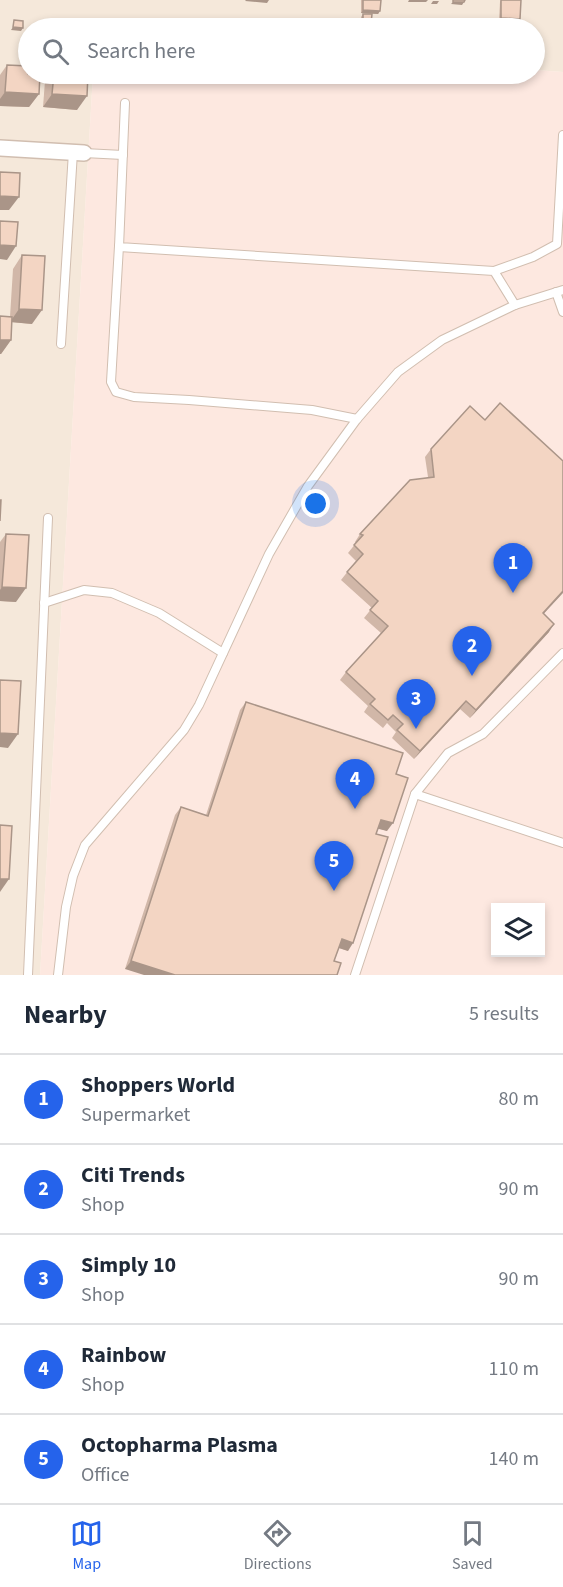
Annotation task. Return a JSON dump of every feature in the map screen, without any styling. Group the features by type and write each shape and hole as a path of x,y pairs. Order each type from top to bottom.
{"street":[{"path":"0,148 78,152"}],"lane":[{"path":"125,103 111,382 116,392 134,397 312,410 357,419"},
{"path":"119,246 494,271 557,244 563,135"},
{"path":"61,344 78,152 123,155"},
{"path":"494,271 515,306"},
{"path":"58,975 66,907 73,876 85,845 184,730 199,705 269,554 308,486 357,419 398,372 442,340 515,306 560,291 563,312"},
{"path":"28,975 48,518"},
{"path":"44,603 84,590 112,593 159,613 223,653"},
{"path":"355,975 415,794 448,753 483,734 563,653"},
{"path":"415,794 563,843"}],"shaded area":[{"path":"0,0 563,0 563,72 545,71 545,18 18,18 18,84 92,84 40,975 0,975"},
{"path":"545,71 563,72 563,975 40,975 92,84 545,84"}],"building":[{"path":"363,0 381,0 380,11 363,10"},
{"path":"453,0 465,0 464,2 453,2"},
{"path":"501,0 521,0 520,18 501,18"},
{"path":"363,14 372,14 372,18 363,18"},
{"path":"14,20 18,20 18,28 13,27"},
{"path":"7,65 18,66 18,84 40,84 39,94 5,92"},
{"path":"53,84 88,84 87,96 52,94"},
{"path":"0,172 20,173 19,197 0,196"},
{"path":"0,221 18,222 16,246 0,245"},
{"path":"22,255 45,256 42,310 19,309"},
{"path":"0,316 12,317 11,340 0,340"},
{"path":"500,403 563,461 563,591 543,613 554,624 476,710 466,701 420,751 397,730 403,724 393,715 388,720 370,704 375,699 346,672 388,626 370,610 378,601 347,572 363,554 354,545 363,535 360,534 410,480 434,477 431,449 470,406 485,420"},
{"path":"6,534 29,535 26,588 2,587"},
{"path":"0,680 21,681 18,734 0,733"},
{"path":"246,702 403,753 396,774 408,778 393,823 381,820 376,834 388,837 353,943 342,939 334,961 341,963 337,975 175,975 131,961 181,807 208,816"},
{"path":"0,825 12,826 9,879 0,879"}],"place":[{"name":"Shoppers World","path":"513,593"},
{"name":"Citi Trends","path":"472,676"},
{"name":"Simply 10","path":"416,729"},
{"name":"Rainbow","path":"355,809"},
{"name":"Octopharma Plasma","path":"334,891"}]}
